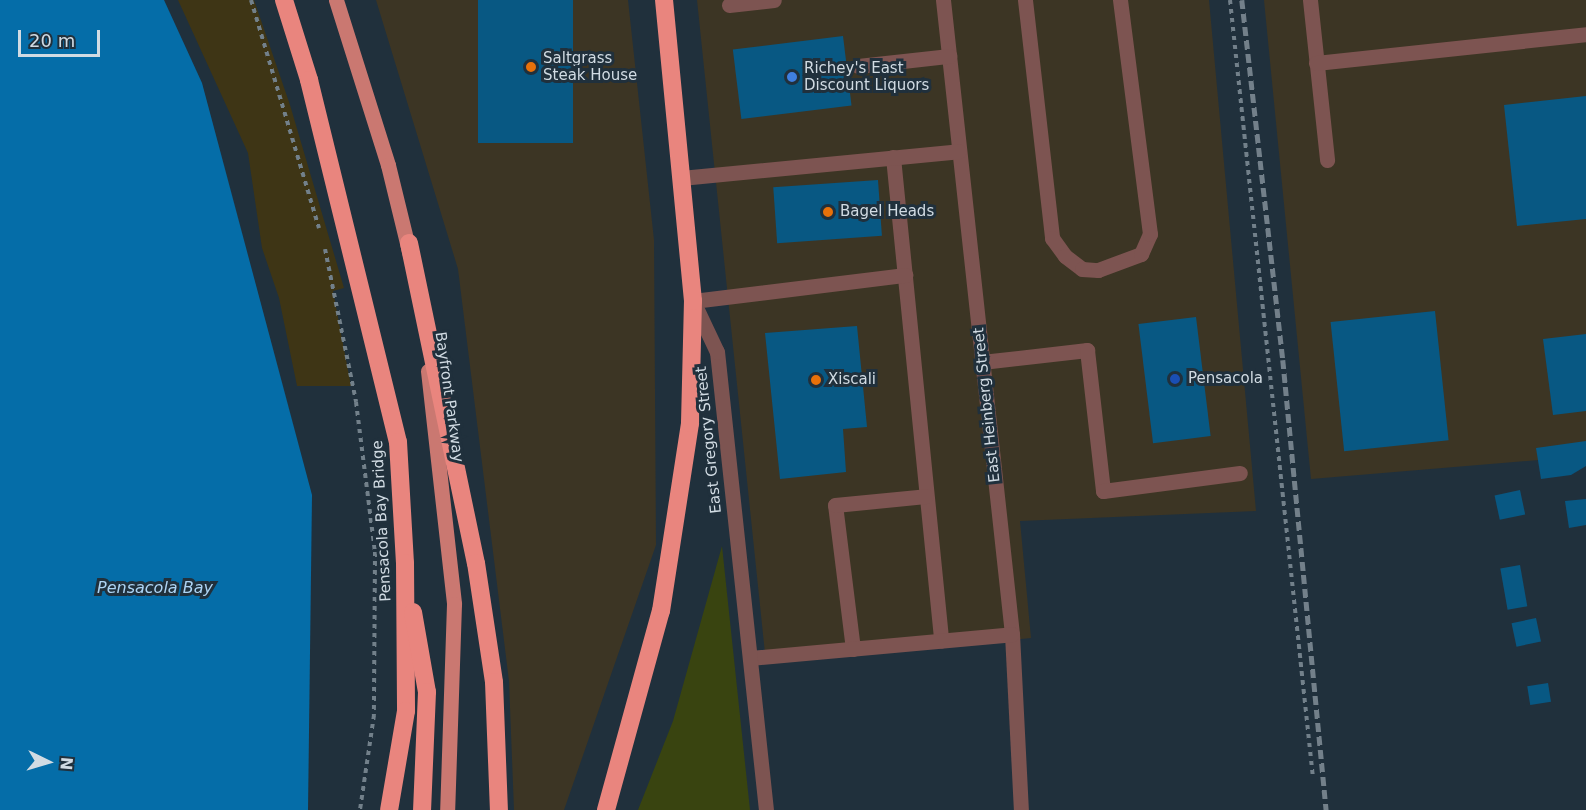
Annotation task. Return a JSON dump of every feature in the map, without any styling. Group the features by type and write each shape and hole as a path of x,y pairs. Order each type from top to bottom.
{"highway":[{"name":"Pensacola Bay Bridge","path":"284,0 347,235 398,442 405,563 406,711 389,810"},
{"name":"East Gregory Street","path":"663,0 693,301"},
{"path":"409,243 476,563 494,682 499,810"},
{"path":"606,810 660,611 680,498 693,372 693,301"},
{"path":"405,563 427,692 422,810"}],"main road":[{"name":"Bayfront Parkway","path":"336,0 409,243 432,403 453,593 453,696 447,810"}],"street":[{"path":"729,5 774,0"},
{"name":"East Heinberg Street","path":"943,0 1012,634 1021,810"},
{"path":"1025,0 1052,238 1065,256 1083,269 1098,270 1141,254 1150,234 1120,0"},
{"path":"1310,0 1327,160"},
{"path":"1316,63 1586,34"},
{"path":"858,66 949,56"},
{"path":"681,177 959,151"},
{"path":"893,157 941,641"},
{"path":"693,301 905,275"},
{"name":"East Gregory Street","path":"693,301 717,352 766,810"},
{"path":"982,362 1087,350 1103,491 1240,474"},
{"path":"853,649 835,506 927,496"},
{"path":"750,658 1012,634"}],"path":[{"path":"251,0 321,236"},
{"path":"1230,0 1313,778"},
{"path":"324,246 356,402 375,552 374,715 360,810"}],"shaded area":[{"path":"376,0 628,0 654,240 656,545 564,810 514,810 509,681 458,269"},
{"path":"697,0 1209,0 1256,511 1020,521 1031,638 766,663"},
{"path":"1264,0 1586,0 1586,456 1311,479"}],"green space":[{"path":"722,546 750,810 638,810 673,721"}],"sand":[{"path":"178,0 254,0 290,105 344,288 333,291 351,386 297,386 279,298 262,248 248,153"}],"water":[{"name":"Pensacola Bay","path":"0,0 164,0 202,83 312,495 308,810 0,810"}],"building":[{"name":"Saltgrass Steak House","path":"478,0 573,0 573,143 478,143"},
{"name":"Richey's East Discount Liquors","path":"843,36 852,105 741,119 733,50"},
{"path":"1586,96 1586,219 1517,226 1504,105"},
{"name":"Bagel Heads","path":"878,180 882,236 777,243 773,187"},
{"path":"1435,311 1449,440 1344,451 1331,322"},
{"path":"1196,317 1211,436 1153,443 1138,324"},
{"name":"Xiscali","path":"857,326 867,427 843,429 846,472 780,479 765,333"},
{"path":"1586,334 1586,411 1553,415 1543,339"},
{"path":"1586,441 1586,466 1571,475 1541,479 1536,448"},
{"path":"1520,490 1525,514 1500,520 1495,495"},
{"path":"1586,499 1586,525 1569,528 1565,501"},
{"path":"1520,565 1527,606 1508,610 1500,568"},
{"path":"1536,618 1541,641 1517,647 1512,623"},
{"path":"1548,683 1551,702 1530,705 1527,686"}],"railway":[{"path":"1242,0 1283,360 1326,810"}],"place":[{"name":"Saltgrass Steak House","path":"531,67"},
{"name":"Richey's East Discount Liquors","path":"792,77"},
{"name":"Bagel Heads","path":"828,212"},
{"name":"Pensacola","path":"1175,379"},
{"name":"Xiscali","path":"816,380"}]}
